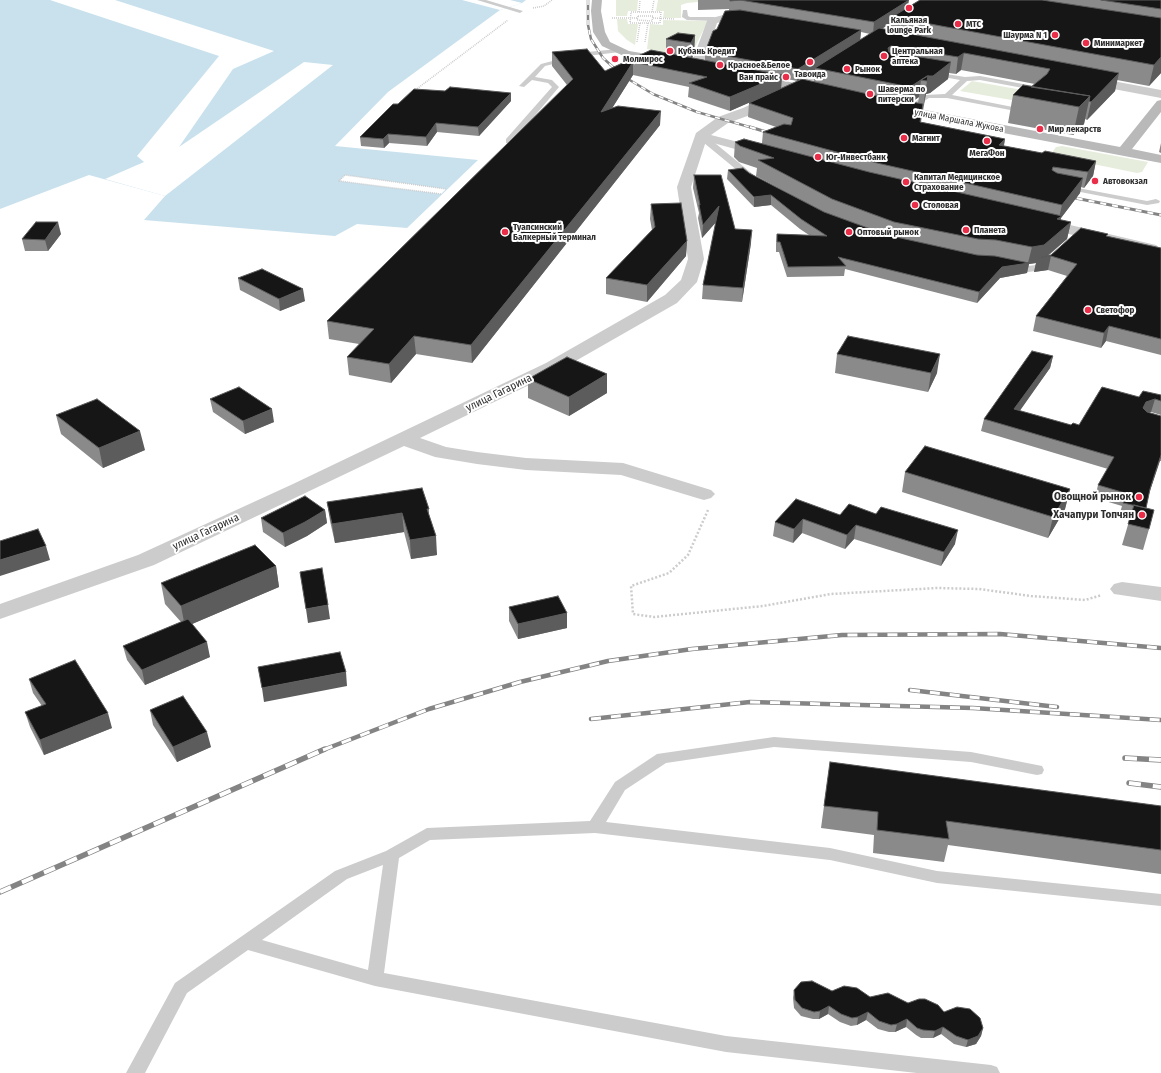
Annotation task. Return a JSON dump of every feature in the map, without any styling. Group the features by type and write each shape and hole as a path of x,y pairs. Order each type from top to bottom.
{"street":[{"path":"597,0 596,11 599,32 606,44 618,51 638,52 711,70"},
{"path":"701,136 723,120 748,111 800,87 873,39 924,8"},
{"path":"696,67 710,24 714,20 720,18 739,17 766,21"},
{"path":"858,37 889,42"},
{"path":"741,76 829,94"},
{"path":"1076,78 1161,94"},
{"path":"1123,152 1161,104"},
{"name":"улица Маршала Жукова","path":"882,106 1161,160"},
{"path":"701,136 776,157"},
{"name":"улица Гагарина","path":"0,612 146,560 404,439 552,367 671,299 689,282 696,259 684,187 701,136"},
{"path":"1028,220 1077,237 1150,248 1161,256"},
{"path":"404,439 442,453 477,458 526,464 623,469 704,494"},
{"path":"1122,589 1161,594"}],"lane":[{"path":"480,0 520,11"},
{"path":"685,11 685,17 689,19 714,20"},
{"path":"522,86 543,65 587,54 618,51"},
{"path":"927,73 965,79 980,78 1041,89 1031,98"},
{"path":"509,141 556,87 550,80 530,78"},
{"path":"947,96 965,79"},
{"path":"905,111 928,96 947,96 1036,112"},
{"path":"701,136 752,179 759,182"},
{"path":"1054,185 1147,203 1159,200"},
{"path":"1007,265 1028,269 1036,268 1044,266 1055,256"},
{"path":"595,827 620,786 662,758 774,742 971,757 1037,770"},
{"path":"135,1073 181,988 341,875 392,855 427,834 595,827 830,854 937,877 1161,900"},
{"path":"375,979 392,855"},
{"path":"245,942 375,979 726,1044 991,1073"}],"path":[{"path":"413,92 520,11 544,6 552,0"},
{"path":"639,12 640,0"},
{"path":"652,12 654,0"},
{"path":"638,18 637,20 645,22 648,23 660,23 661,12 631,12 630,23 640,23 645,22 652,21 653,18"},
{"path":"612,13 612,21"},
{"path":"612,18 638,18 638,16 653,16 653,18 660,18"},
{"path":"638,52 640,23"},
{"path":"645,43 648,23"},
{"path":"442,194 339,181 345,175 446,189"},
{"path":"704,494 711,504 688,555 669,573 631,586 633,614 654,617 763,606 831,594 921,589 979,589 1031,596 1084,600 1122,589"}],"green space":[{"path":"616,0 638,0 637,11 628,11 627,16 616,16"},
{"path":"658,0 698,0 698,2 681,5 681,18 663,18 664,11 656,11"},
{"path":"617,19 627,19 628,24 638,24 635,45 627,40 618,31"},
{"path":"663,20 708,21 690,57 647,49 650,24 663,25"},
{"path":"972,81 1028,91 1017,101 960,91"},
{"path":"1062,146 1148,162 1142,172 1137,173 1054,156 1051,154 1056,147"}],"water":[{"path":"0,0 526,0 522,3 500,10 388,92 335,146 478,160 407,228 357,224 335,236 144,220 165,196 89,175 0,209"}],"pier":[{"path":"50,0 115,0 274,51 233,69 179,147 304,62 333,65 165,196 105,179 144,162 137,156 219,56"},
{"path":"462,0 510,0 522,3 500,10"},
{"path":"345,175 446,189 441,194 339,181"}],"building":[{"path":"740,0 909,0 874,22"},
{"path":"920,0 1042,0 1161,18 1161,57 1154,65 892,17"},
{"path":"1101,0 1161,0 1161,9"},
{"path":"740,10 861,30 798,69 705,52 713,31 717,29 725,11"},
{"path":"879,28 1119,73 1091,102 1089,101 1090,96 1031,87 1047,74 1050,69 964,53 958,57 891,46 888,48 889,52 951,62 933,76 927,76 910,87 815,68"},
{"path":"678,33 695,35 691,43 666,39"},
{"name":"Туапсинский Балкерный терминал","path":"587,49 605,71 651,50 782,75 730,97 689,83 707,77 633,62 601,112 618,106 661,111 471,345 414,336 389,364 347,357 374,329 327,321 573,79 552,52"},
{"path":"928,76 927,81 921,80"},
{"path":"802,79 868,94 923,104 920,122 1005,139 999,145 1042,153 1045,151 1096,161 1088,172 1053,167 1052,170 1057,173 1083,178 1062,205 877,163 763,132 784,124 791,125 793,118 749,103"},
{"path":"1023,85 1090,96 1079,107 1013,95"},
{"path":"450,87 511,93 478,127 436,123 426,137 388,134 383,139 360,137 393,104 398,104 414,89 445,91"},
{"path":"744,139 869,172 1062,216 1057,219 1071,222 1044,245 1032,247 996,240 978,239 894,222 832,199 758,160 774,158 740,146 735,142"},
{"path":"743,168 749,173 824,212 887,235 977,255 995,256 1029,263 1002,267 979,292 838,257 846,266 788,267 780,242 777,242 777,234 827,236 801,219 771,195 754,197 728,170"},
{"path":"694,175 721,175 735,229 752,230 743,288 703,285 719,206 703,225"},
{"path":"681,203 687,241 647,285 606,278 655,227 651,204"},
{"path":"36,222 58,222 45,240 22,239"},
{"path":"1081,228 1108,234 1106,236 1161,248 1161,339 1109,326 1104,333 1036,316 1077,264 1051,256 1037,258 1051,255"},
{"path":"262,269 303,289 279,299 238,278"},
{"path":"848,336 940,354 931,373 837,354"},
{"path":"1032,351 1053,356 1014,409 1071,425 1073,423 1079,425 1102,387 1139,397 1143,391 1161,395 1161,401 1155,399 1146,402 1143,408 1147,412 1161,416 1161,455 1150,489 1146,508 1123,503 1125,493 1098,485 1114,457 984,419"},
{"path":"567,357 607,374 569,397 528,379"},
{"path":"239,387 272,409 243,421 210,399"},
{"path":"97,399 140,431 99,448 56,415"},
{"path":"925,446 1070,489 1053,517 905,472"},
{"path":"422,488 436,536 410,540 402,513 332,524 327,502"},
{"path":"305,496 325,510 283,533 261,518"},
{"path":"796,499 840,515 849,504 876,514 881,507 958,530 944,552 856,525 847,535 803,519 794,529 775,522"},
{"path":"1134,505 1154,510 1149,529 1128,524"},
{"path":"38,529 46,546 0,560 0,541"},
{"path":"255,545 276,566 181,606 161,583"},
{"path":"322,568 328,605 306,609 300,572"},
{"path":"558,596 567,613 518,624 509,607"},
{"path":"188,619 207,642 142,670 123,646"},
{"path":"340,652 346,672 262,688 258,667"},
{"path":"75,660 108,713 40,740 25,712 46,704 29,679"},
{"path":"183,696 207,732 173,747 150,710"},
{"path":"830,762 1161,806 1161,850 946,821 949,839 877,830 878,812 824,806"},
{"path":"812,981 832,991 844,986 857,988 870,997 888,993 908,1003 919,999 925,999 938,1005 944,1012 957,1007 970,1009 980,1018 983,1028 978,1036 968,1040 956,1036 943,1027 935,1031 917,1028 907,1019 891,1025 879,1021 868,1012 852,1018 841,1014 829,1006 820,1011 814,1012 802,1008 795,1000 794,990 801,982"}],"railway":[{"path":"588,0 588,25 591,39 603,58 623,76 653,94 697,112 753,128"},
{"path":"750,127 773,134"},
{"path":"1065,196 1161,215"},
{"path":"323,750 429,709 520,682 608,661 692,649 842,635 1000,634 1161,648"},
{"path":"910,690 1057,707"},
{"path":"591,719 750,702 973,708 1161,720"},
{"path":"0,892 325,749"},
{"path":"1125,758 1161,760"},
{"path":"1129,783 1161,787"}],"place":[{"name":"Кальяная lounge Park","path":"909,8"},
{"name":"МТС","path":"958,24"},
{"name":"Шаурма N 1","path":"1055,35"},
{"name":"Минимаркет","path":"1086,43"},
{"name":"Кубань Кредит","path":"670,51"},
{"name":"Центральная аптека","path":"884,56"},
{"name":"Молмирос","path":"615,59"},
{"name":"Тавоида","path":"810,62"},
{"name":"Красное&Белое","path":"720,65"},
{"name":"Рынок","path":"847,69"},
{"name":"Ван прайс","path":"786,77"},
{"name":"Шаверма по питерски","path":"870,94"},
{"name":"Мир лекарств","path":"1040,129"},
{"name":"Магнит","path":"904,138"},
{"name":"МегаФон","path":"987,141"},
{"name":"Юг-Инвестбанк","path":"818,157"},
{"name":"Автовокзал","path":"1095,181"},
{"name":"Капитал Медицинское Страхование","path":"906,182"},
{"name":"Столовая","path":"915,205"},
{"name":"Планета","path":"966,230"},
{"name":"Туапсинский Балкерный терминал","path":"505,232"},
{"name":"Оптовый рынок","path":"849,232"},
{"name":"Светофор","path":"1088,310"},
{"name":"Овощной рынок","path":"1139,497"},
{"name":"Хачапури Топчян","path":"1142,515"}]}
